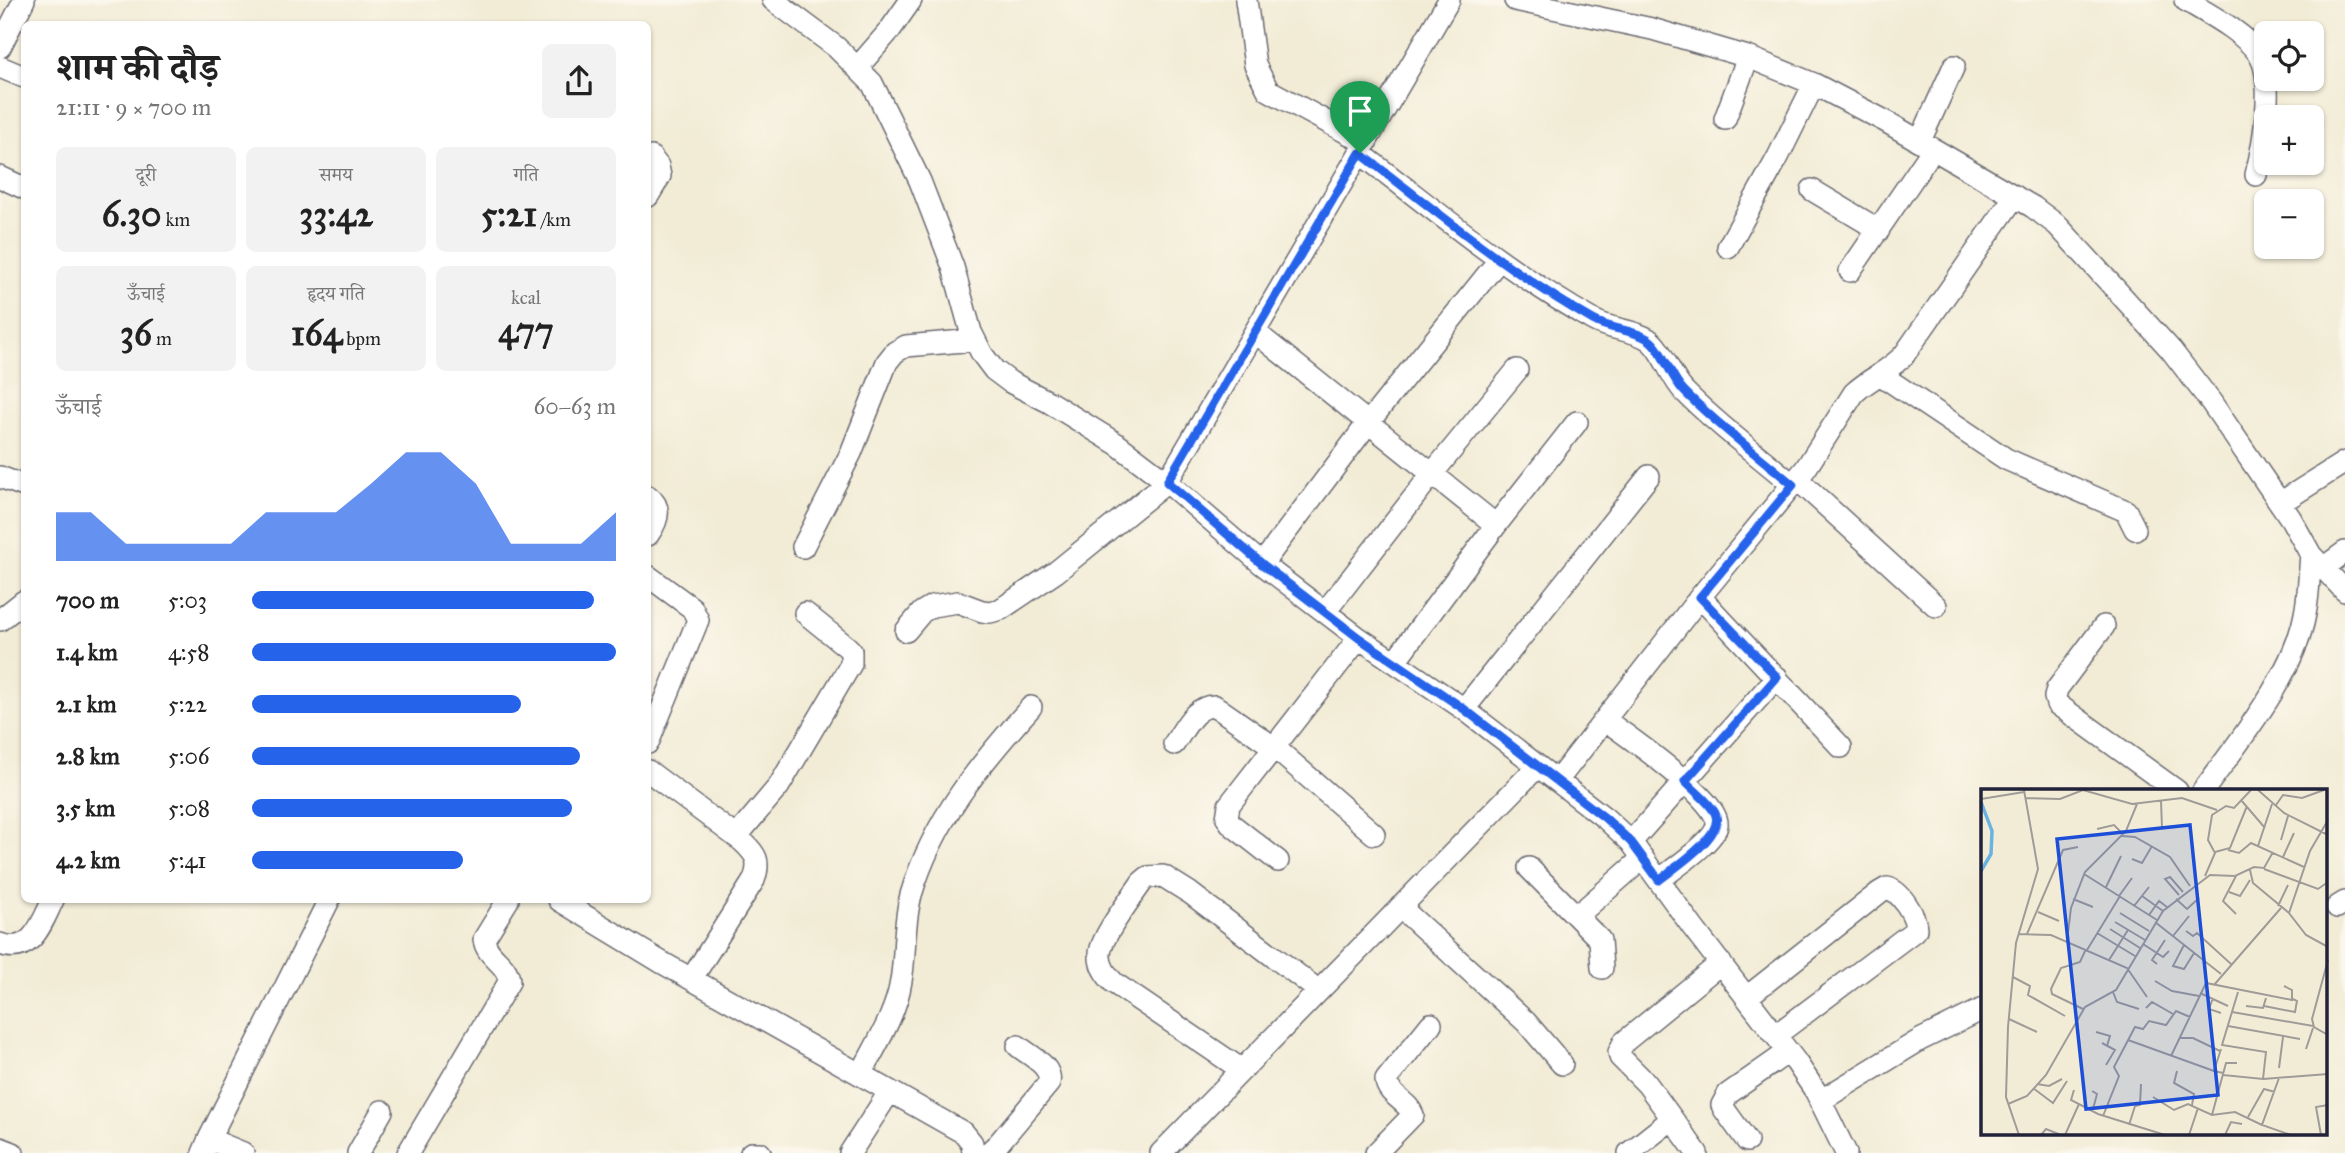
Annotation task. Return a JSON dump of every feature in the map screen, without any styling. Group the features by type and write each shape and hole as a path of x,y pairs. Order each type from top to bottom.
{"street":[{"path":"0,47 24,0"},
{"path":"773,0 836,47 872,83 920,181 953,267 975,340 994,370 1010,383 1049,402 1117,444 1167,482 1262,564 1359,638 1464,709 1605,818 1637,850 1782,1043 1820,1101 1846,1153"},
{"path":"858,68 911,0"},
{"path":"1245,0 1255,65 1268,90 1363,148 1499,260 1595,321 1646,338 1654,344 1684,392 1795,482 1936,606"},
{"path":"906,631 922,612 932,606 958,602 982,611 1001,609 1056,572 1167,482 1448,0"},
{"path":"1515,0 1652,29 1748,57 1814,84 2015,196 2057,225 2171,350 2211,401 2317,561 2345,591"},
{"path":"2185,0 2243,38 2258,53 2263,64 2265,105"},
{"path":"1725,119 1748,57"},
{"path":"1850,271 1879,230 1926,145 1954,66"},
{"path":"0,67 21,76"},
{"path":"1728,247 1778,157 1814,84"},
{"path":"651,157 658,166 660,176 651,191"},
{"path":"0,177 21,187"},
{"path":"1812,190 1879,230"},
{"path":"1558,781 1700,597 1795,482 1854,393 1862,385 1892,368 1904,355 2015,196"},
{"path":"1262,564 1368,423 1499,260"},
{"path":"1255,332 1496,525"},
{"path":"803,547 851,453 887,362 895,352 906,346 975,340"},
{"path":"1325,612 1517,370"},
{"path":"1881,375 2006,459 2126,511 2135,529"},
{"path":"1395,661 1577,422"},
{"path":"2280,503 2345,462"},
{"path":"1464,709 1648,476"},
{"path":"0,477 21,485"},
{"path":"651,498 658,514 651,531"},
{"path":"2317,561 2345,552"},
{"path":"2204,789 2245,733 2289,662 2298,642 2317,561"},
{"path":"651,578 692,608 698,620 651,736"},
{"path":"1700,597 1841,747"},
{"path":"0,620 21,603"},
{"path":"736,837 779,786 851,664 852,657 847,647 805,613"},
{"path":"2105,626 2057,689 2057,704 2174,789"},
{"path":"1278,861 1232,825 1227,818 1229,805 1359,638"},
{"path":"1578,915 1637,850 1685,781 1777,677"},
{"path":"1174,744 1199,709 1214,706 1275,748 1374,834"},
{"path":"861,1074 896,1000 901,983 906,918 911,895 928,850 943,818 966,783 1031,707"},
{"path":"1605,720 1685,781 1717,817 1717,825 1708,839 1659,880"},
{"path":"1161,1153 1536,767"},
{"path":"651,773 756,854 757,872 692,978"},
{"path":"1529,868 1600,940 1602,968"},
{"path":"1242,1070 1106,975 1100,954 1103,942 1142,882 1147,877 1163,876 1319,991"},
{"path":"1747,997 1886,888 1896,892 1915,920 1916,929 1913,932 1782,1043 1724,1099 1724,1110 1747,1141"},
{"path":"0,944 21,947 27,943 35,935 51,903"},
{"path":"243,1153 206,1146 328,903"},
{"path":"408,1153 509,982 507,971 487,950 485,939 506,903"},
{"path":"564,903 964,1133 972,1143 974,1153"},
{"path":"1401,907 1526,1022 1562,1064"},
{"path":"1697,1153 1647,1084 1620,1057 1620,1046 1721,963"},
{"path":"1820,1101 1920,1040 1981,1010"},
{"path":"1376,1153 1413,1115 1409,1107 1388,1088 1386,1080 1432,1024"},
{"path":"988,1153 1049,1083 1046,1068 1018,1046"},
{"path":"850,1153 890,1091"},
{"path":"358,1153 382,1111"},
{"path":"1629,1153 1672,1119"},
{"path":"0,1148 13,1153"},
{"path":"751,1153 760,1153"}],"route":[{"path":"1360,153 1499,260 1595,321 1646,338 1654,344 1684,392 1793,485 1700,597 1777,677 1685,781 1713,810 1717,825 1708,839 1659,880 1631,842 1605,818 1464,709 1359,638 1262,564 1167,482 1360,153"}]}
